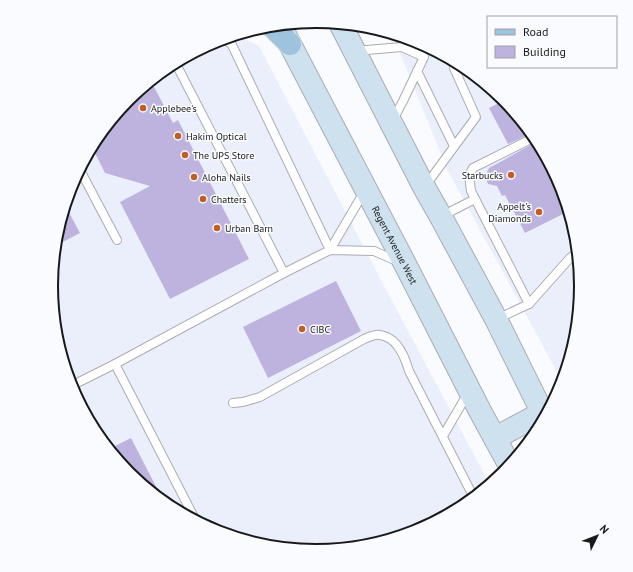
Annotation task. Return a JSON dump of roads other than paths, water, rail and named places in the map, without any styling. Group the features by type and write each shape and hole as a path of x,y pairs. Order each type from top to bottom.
{"main road":[{"name":"Regent Avenue West","path":"283,30 507,460"},
{"path":"344,30 424,187 544,408"},
{"path":"276,31 290,44"},
{"path":"495,438 539,416"}],"lane":[{"path":"231,43 330,250"},
{"path":"355,51 402,47 424,57 391,122"},
{"path":"178,68 284,273"},
{"path":"424,187 476,117 454,68"},
{"path":"417,71 454,146"},
{"path":"529,140 473,168 468,175 470,191 529,304"},
{"path":"83,176 117,240"},
{"path":"330,250 366,190"},
{"path":"441,217 475,199"},
{"path":"77,383 330,250 374,251 405,264"},
{"path":"496,319 529,304 572,256"},
{"path":"233,403 260,397 364,339 378,335 388,337 396,344 406,361 409,371 471,493"},
{"path":"115,364 191,511"},
{"path":"442,436 469,390"}],"place":[{"name":"Applebee's","path":"143,108"},
{"name":"Hakim Optical","path":"178,136"},
{"name":"The UPS Store","path":"185,155"},
{"name":"Starbucks","path":"511,175"},
{"name":"Aloha Nails","path":"194,177"},
{"name":"Chatters","path":"203,199"},
{"name":"Appelt's Diamonds","path":"539,212"},
{"name":"Urban Barn","path":"217,228"},
{"name":"CIBC","path":"302,329"}]}
